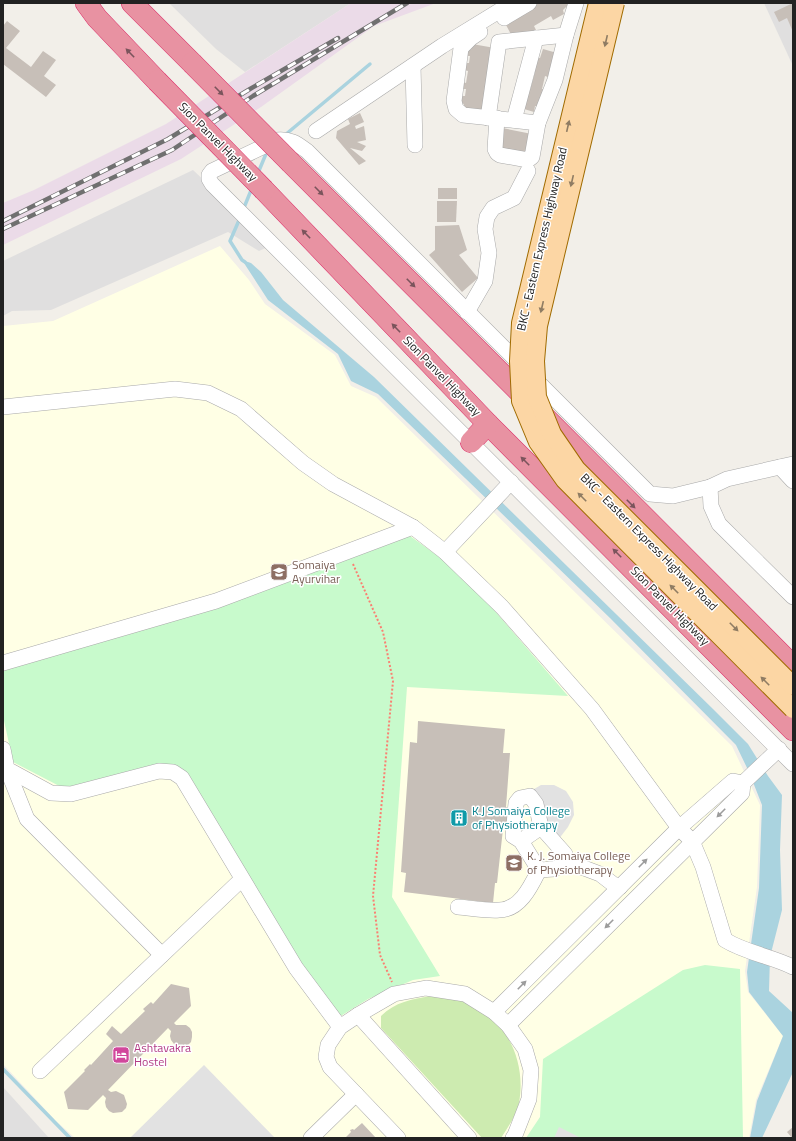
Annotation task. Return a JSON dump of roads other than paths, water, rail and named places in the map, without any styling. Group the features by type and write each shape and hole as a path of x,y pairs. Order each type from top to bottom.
{"highway":[{"path":"132,3 793,666"},
{"name":"Sion Panvel Highway","path":"91,10 157,81 264,190 488,424 793,730"},
{"path":"471,442 488,424"}],"main road":[{"name":"BKC - Eastern Express Highway Road","path":"598,3 521,323 519,361 521,401 538,442 565,480 793,709"},
{"name":"BKC - Eastern Express Highway Road","path":"615,3 538,326 535,361 537,397 552,434 576,469 793,686"}],"street":[{"path":"316,131 449,41 512,3"},
{"path":"528,3 471,38 460,48 454,101 456,109 463,115 538,123"},
{"path":"499,42 492,118 495,149 500,155 528,160 532,157 538,123 555,80 566,35 576,3"},
{"path":"471,38 499,42 566,35"},
{"path":"514,120 536,38"},
{"path":"413,66 415,145"},
{"path":"793,481 786,465 727,479 710,487 673,496 650,494 307,151 298,144 283,140 212,171 209,175 212,184 511,482 773,754 793,764"},
{"path":"467,312 485,281 489,253 485,229 487,216 493,208 514,198 528,171"},
{"path":"3,407 175,389 208,393 240,409 303,463 333,484 413,527 445,552 502,607 592,709 679,828 692,841 703,867 725,940 734,946 770,957 793,967"},
{"path":"445,552 511,482"},
{"path":"710,487 711,506 719,524 793,597"},
{"path":"3,663 216,600 413,527"},
{"path":"3,749 7,769 27,819 162,955"},
{"path":"508,1025 742,793 745,781 773,754"},
{"path":"7,769 52,793 71,794 159,771 173,772 182,778 296,968 340,1027"},
{"path":"494,1012 679,828 733,781 745,781"},
{"path":"539,870 521,842 513,836 516,803 520,798 530,796 536,804 541,827 565,854 567,863"},
{"path":"521,842 541,827"},
{"path":"539,870 554,869 567,863 600,874 613,884 643,891"},
{"path":"458,907 501,910 513,906 523,898 532,885 539,870"},
{"path":"40,1071 242,879"},
{"path":"622,885 628,905"},
{"path":"398,1138 330,1067 326,1056 328,1045 340,1027 394,994 426,988 465,994 494,1012 508,1025 525,1049 531,1070 529,1099 513,1138"},
{"path":"358,1015 469,1138"},
{"path":"311,1138 356,1094"}],"water":[{"path":"242,260 251,263 261,272 283,300 374,377 713,709 748,744 782,795 780,850 782,910 770,957 769,991 793,1013 793,1072 762,1138 750,1138 757,1101 783,1036 749,992 747,972 759,888 762,805 736,745 610,618 378,394 351,381 338,354 268,300"}],"waterway":[{"path":"285,135 370,64"},
{"path":"258,173 268,149"},
{"path":"243,210 252,188"},
{"path":"240,218 230,241 242,260 245,262"},
{"path":"3,1069 70,1138"}],"railway":[{"path":"3,229 172,150 253,96 407,3"},
{"path":"3,221 168,139 338,38"}],"place":[{"name":"Somaiya Ayurvihar","path":"279,572"},
{"name":"K.J Somaiya College of Physiotherapy","path":"459,818"},
{"name":"K. J. Somaiya College of Physiotherapy","path":"514,863"},
{"name":"Ashtavakra Hostel","path":"121,1055"}]}
